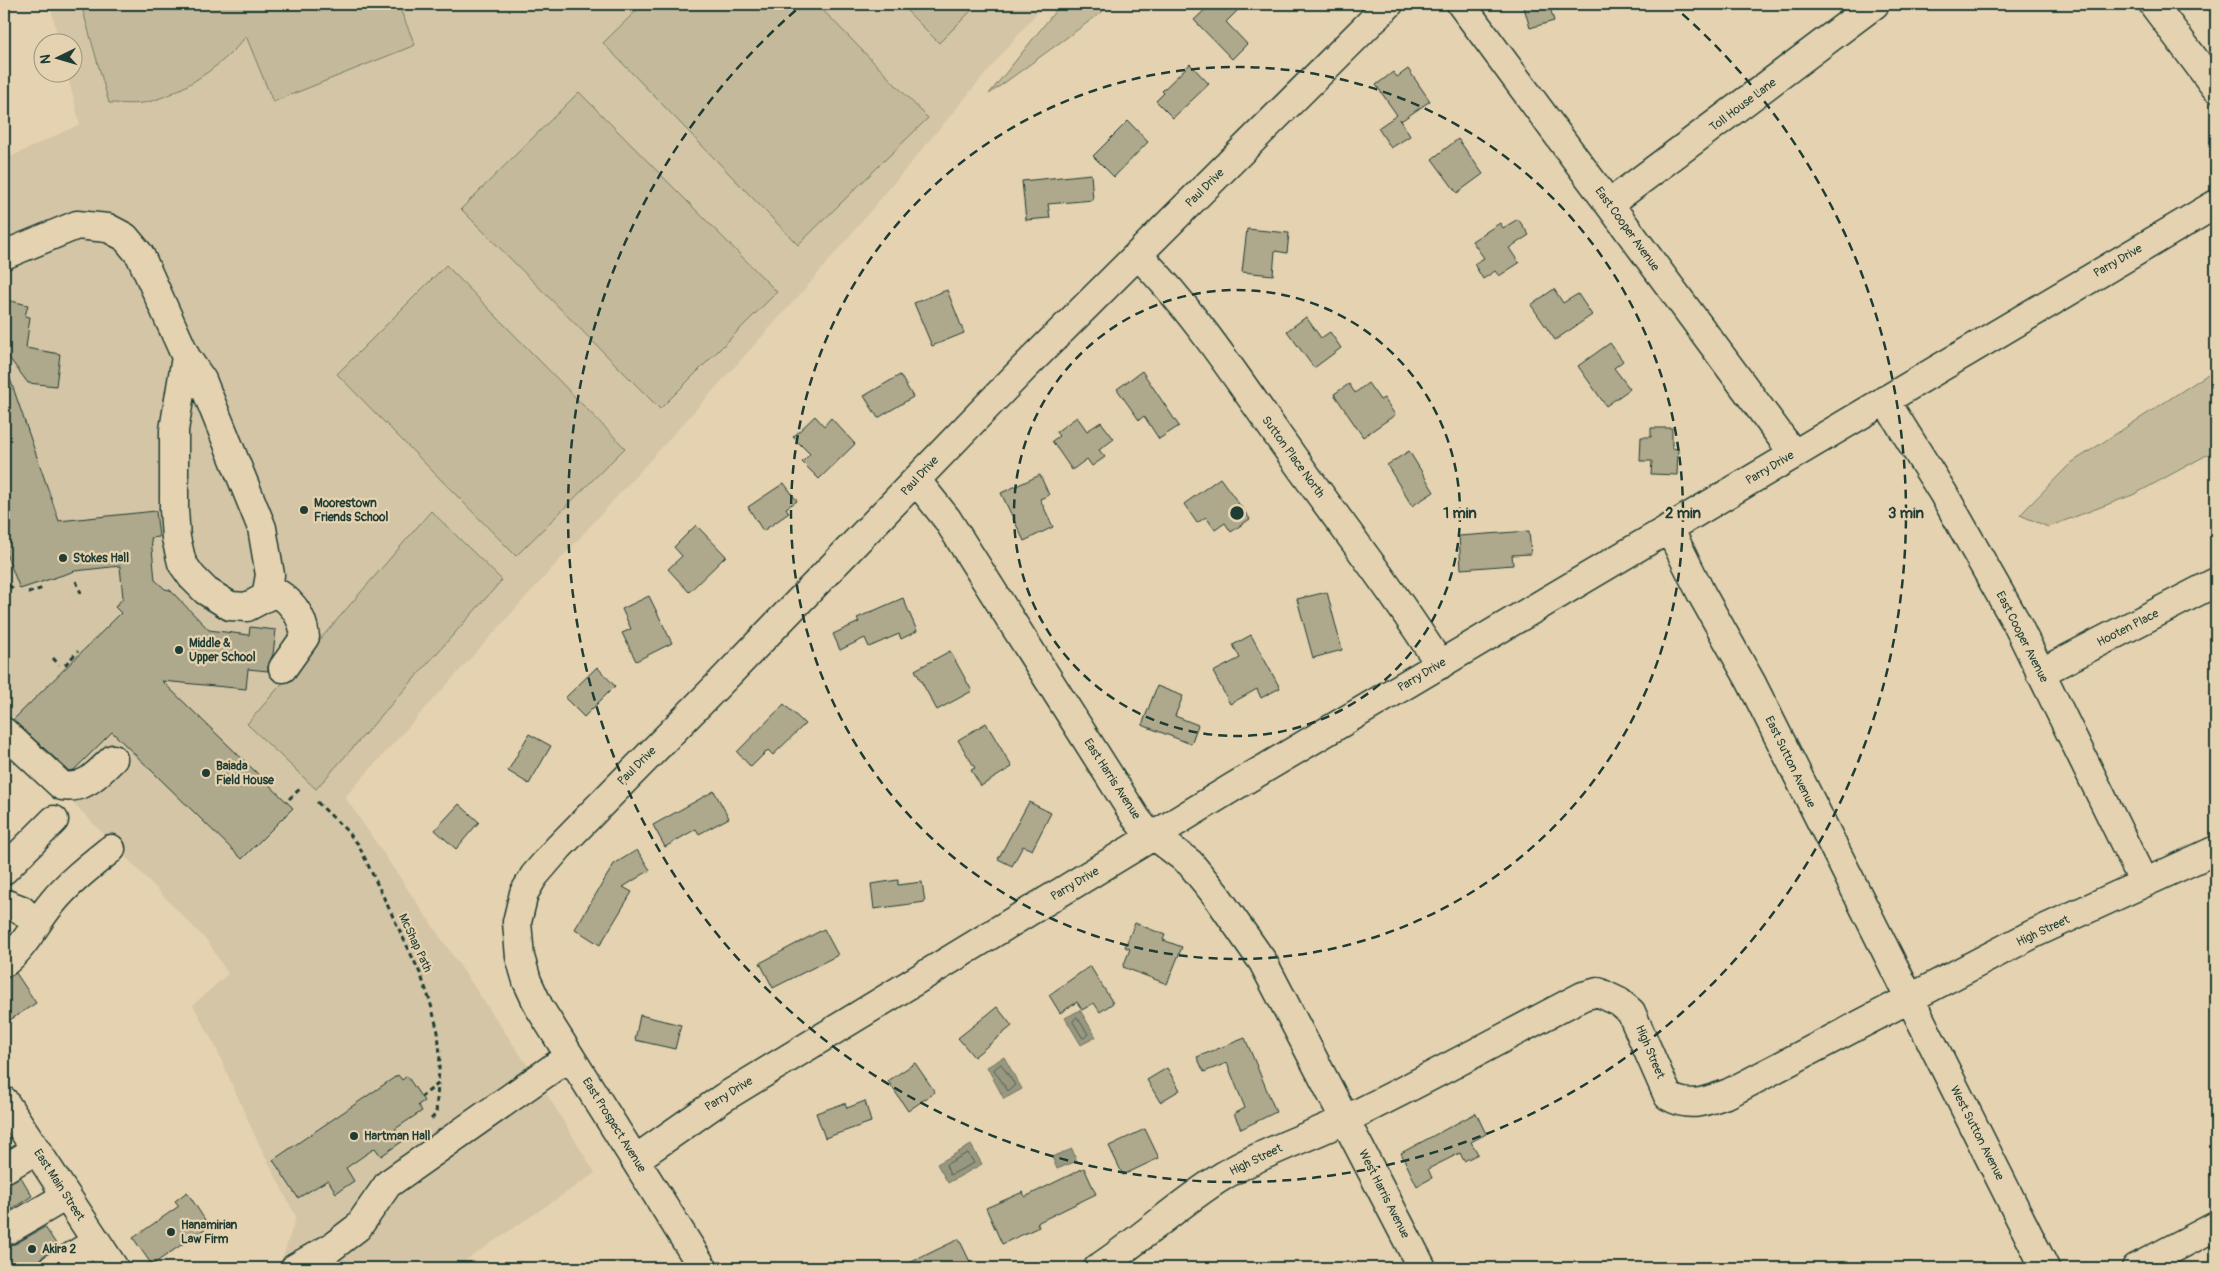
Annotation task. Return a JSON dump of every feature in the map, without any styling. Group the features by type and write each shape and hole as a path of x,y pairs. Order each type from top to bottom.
{"street":[{"name":"Paul Drive","path":"527,981 520,957 517,922 524,893 534,876 584,821 1024,368 1389,4"},
{"name":"East Cooper Avenue","path":"1461,4 1609,204 1702,334 1793,453"},
{"name":"Toll House Lane","path":"1609,204 1875,4"},
{"path":"2153,4 2216,88"},
{"name":"Parry Drive","path":"636,1159 723,1098 1154,836 1632,552 1793,453 2216,204"},
{"path":"4,255 77,225 108,228 125,238 140,254 186,357 202,380 262,528 270,575 269,588 266,597 247,607 230,606 206,591 192,577 182,563 176,538 174,510 174,430 186,357"},
{"name":"Sutton Place North","path":"1138,255 1162,278 1231,370 1403,608 1440,665"},
{"name":"East Cooper Avenue","path":"1885,400 1982,560 2016,622 2144,883"},
{"name":"East Harris Avenue","path":"916,480 947,520 1136,818 1154,836 1190,863 1247,938 1293,1017 1345,1119"},
{"name":"East Sutton Avenue","path":"1669,528 1701,593 1751,682 1910,998"},
{"name":"Hooten Place","path":"2040,673 2216,582"},
{"path":"269,588 280,594 296,610 304,624 305,637 284,668"},
{"path":"4,732 62,786 72,788 87,782 113,759"},
{"path":"4,870 54,820"},
{"path":"4,963 13,956 54,901 111,849"},
{"name":"High Street","path":"1098,1268 1147,1233 1171,1212 1224,1176 1254,1160 1345,1119 1583,996 1598,992 1619,1002 1631,1012 1668,1096 1681,1104 1705,1101 1729,1092 2033,934 2216,850"},
{"path":"4,903 22,910 36,925"},
{"name":"East Prospect Avenue","path":"527,981 539,1006 704,1268"},
{"name":"West Sutton Avenue","path":"1910,998 2045,1268"},
{"path":"295,1268 332,1247 358,1227 388,1184 570,1056"},
{"name":"East Main Street","path":"4,1101 114,1268"},
{"name":"West Harris Avenue","path":"1345,1119 1422,1268"},
{"path":"4,1169 36,1150"},
{"path":"8,1230 66,1196"},
{"path":"2136,1268 2216,1226"},
{"path":"53,1268 96,1242"}],"path":[{"path":"4,578 16,592"},
{"path":"76,581 81,593"},
{"path":"28,594 43,588"},
{"path":"65,665 78,651"},
{"path":"53,658 59,665"},
{"path":"289,799 302,787"},
{"name":"McShap Path","path":"317,802 358,844 420,973 438,1032 440,1055 436,1114 431,1119"},
{"path":"421,1097 438,1084"}],"shaded area":[{"name":"Moorestown Friends School","path":"50,4 1044,4 805,289 345,797 545,1091 595,1173 454,1268 279,1268 296,1217 256,1138 214,1044 193,1005 228,974 208,942 4,731 4,160 80,124 69,82 82,82 82,32 57,32"},
{"path":"81,4 398,4 415,45 273,102 246,36 215,67 174,92 143,103 109,103"},
{"path":"643,4 817,4 928,118 798,245 603,43"},
{"path":"900,4 978,4 939,43"},
{"path":"1061,4 1113,4 989,94"},
{"path":"579,92 777,292 660,409 461,209"},
{"path":"446,265 625,448 516,556 337,374"},
{"path":"2216,369 2216,450 2135,494 2048,527 2020,515 2071,463"},
{"path":"431,511 502,580 316,789 247,724"}],"water":[{"path":"1080,1010 1096,1037 1081,1045 1065,1018"},
{"path":"1004,1057 1022,1089 1004,1099 987,1067"},
{"path":"971,1145 982,1164 948,1183 937,1164"},
{"path":"1072,1149 1077,1161 1057,1169 1052,1157"}],"building":[{"path":"1211,4 1244,4 1226,22 1247,44 1232,59 1194,20"},
{"path":"1523,4 1549,4 1554,21 1530,28"},
{"path":"1190,64 1209,84 1173,118 1156,101 1164,93 1162,91"},
{"path":"1408,69 1430,101 1401,121 1410,136 1391,148 1378,128 1397,115 1376,85 1393,72 1397,77"},
{"path":"1128,121 1148,142 1114,177 1093,156"},
{"path":"1458,139 1483,174 1457,193 1432,159"},
{"path":"1091,174 1093,200 1048,204 1050,218 1026,220 1022,181"},
{"path":"1518,219 1529,235 1509,248 1519,263 1499,276 1495,271 1483,279 1474,264 1484,258 1472,241 1500,223 1503,228"},
{"path":"1247,229 1289,233 1287,253 1275,251 1273,275 1242,272"},
{"path":"1554,289 1563,303 1578,294 1592,315 1555,340 1531,305"},
{"path":"947,290 964,333 932,346 914,303"},
{"path":"7,300 28,305 25,316 30,317 26,348 60,354 56,386 28,383 4,351 4,315"},
{"path":"1306,317 1321,338 1330,332 1341,348 1314,368 1287,331"},
{"path":"1610,343 1623,361 1614,368 1630,389 1606,406 1578,366"},
{"path":"6,367 59,521 156,511 159,537 151,538 155,580 165,589 170,590 209,630 249,635 250,627 276,630 273,654 268,671 248,669 246,689 162,681 293,808 242,859 112,732 74,770 69,771 13,720 121,613 115,607 123,598 120,566 75,571 20,589 5,551 7,551 4,541 4,368"},
{"path":"1142,371 1179,426 1159,439 1144,416 1139,420 1117,389"},
{"path":"900,375 913,397 878,418 864,396"},
{"path":"1368,383 1380,400 1384,398 1395,415 1363,437 1334,394 1349,384 1355,393"},
{"path":"815,416 824,426 831,418 855,444 819,479 802,462 810,454 793,437"},
{"path":"1077,417 1087,431 1101,422 1114,439 1099,450 1105,457 1092,466 1087,459 1072,470 1052,441 1059,436 1056,432"},
{"path":"1651,428 1672,428 1672,448 1678,449 1677,475 1651,474 1652,461 1640,461 1641,437 1651,437"},
{"path":"1409,451 1434,492 1412,506 1387,465"},
{"path":"1040,475 1049,495 1040,499 1053,527 1024,541 1001,493"},
{"path":"1220,478 1250,519 1231,532 1225,523 1215,530 1206,517 1197,523 1184,504"},
{"path":"784,483 797,501 786,508 789,513 763,531 748,507"},
{"path":"696,525 726,556 689,592 668,569 682,556 674,547"},
{"path":"1529,531 1531,554 1512,555 1513,565 1461,569 1459,536"},
{"path":"1327,592 1342,650 1313,658 1297,599"},
{"path":"649,596 672,643 636,661 622,633 631,629 622,609"},
{"path":"903,598 917,631 901,639 899,634 869,647 865,638 840,650 833,634 859,622 857,618"},
{"path":"1251,635 1280,688 1261,698 1257,689 1230,704 1213,672 1240,658 1233,645"},
{"path":"950,651 972,691 937,710 915,670"},
{"path":"597,667 615,686 584,717 565,698"},
{"path":"1157,686 1183,696 1175,716 1198,725 1191,744 1142,725"},
{"path":"784,704 805,724 773,755 768,750 751,767 737,752"},
{"path":"986,723 1012,767 981,786 971,770 975,768 958,740"},
{"path":"529,734 551,746 529,784 508,771"},
{"path":"714,791 729,818 699,834 696,829 665,847 653,825"},
{"path":"1029,802 1051,813 1032,850 1023,846 1012,866 998,859"},
{"path":"459,804 479,822 456,849 435,830"},
{"path":"637,850 650,870 623,887 632,892 600,945 575,929 614,864"},
{"path":"898,880 898,885 922,882 925,902 874,909 871,884"},
{"path":"1135,923 1165,935 1163,940 1182,947 1167,984 1123,967 1130,949 1125,947"},
{"path":"824,929 838,955 773,988 760,963"},
{"path":"1090,966 1113,1003 1100,1012 1094,1003 1082,1010 1077,1002 1060,1013 1049,995"},
{"path":"16,973 36,1003 4,1024 4,978"},
{"path":"997,1007 1012,1026 974,1057 958,1038"},
{"path":"640,1015 681,1025 675,1049 635,1040"},
{"path":"1245,1038 1276,1112 1241,1129 1234,1114 1245,1108 1227,1063 1204,1072 1197,1057"},
{"path":"915,1063 935,1092 908,1111 888,1081"},
{"path":"1167,1068 1180,1090 1160,1102 1147,1080"},
{"name":"Hartman Hall","path":"398,1075 402,1080 407,1076 424,1101 418,1105 422,1111 395,1129 403,1141 381,1156 375,1148 346,1168 354,1181 336,1193 328,1180 298,1198 273,1160"},
{"path":"865,1101 871,1122 825,1138 816,1113 845,1103 847,1108"},
{"path":"1476,1113 1486,1134 1471,1142 1478,1154 1464,1161 1460,1153 1428,1169 1432,1178 1417,1186 1401,1153"},
{"path":"1145,1129 1159,1158 1123,1175 1109,1146"},
{"path":"1084,1168 1096,1194 1037,1223 1039,1227 1002,1244 986,1208 1023,1192 1025,1197"},
{"path":"21,1177 32,1196 4,1214 4,1185"},
{"name":"Hanamirian Law Firm","path":"187,1192 209,1226 152,1265 133,1238 179,1206 175,1201"},
{"name":"Akira 2","path":"45,1227 58,1247 40,1260 37,1268 4,1268 4,1245 15,1244"},
{"path":"959,1239 973,1268 899,1268"}],"place":[{"name":"Moorestown Friends School","path":"304,510"},
{"name":"Stokes Hall","path":"63,558"},
{"name":"Middle & Upper School","path":"179,650"},
{"name":"Baiada Field House","path":"206,773"},
{"name":"Hartman Hall","path":"354,1136"},
{"name":"Hanamirian Law Firm","path":"171,1232"},
{"name":"Akira 2","path":"32,1249"}]}
